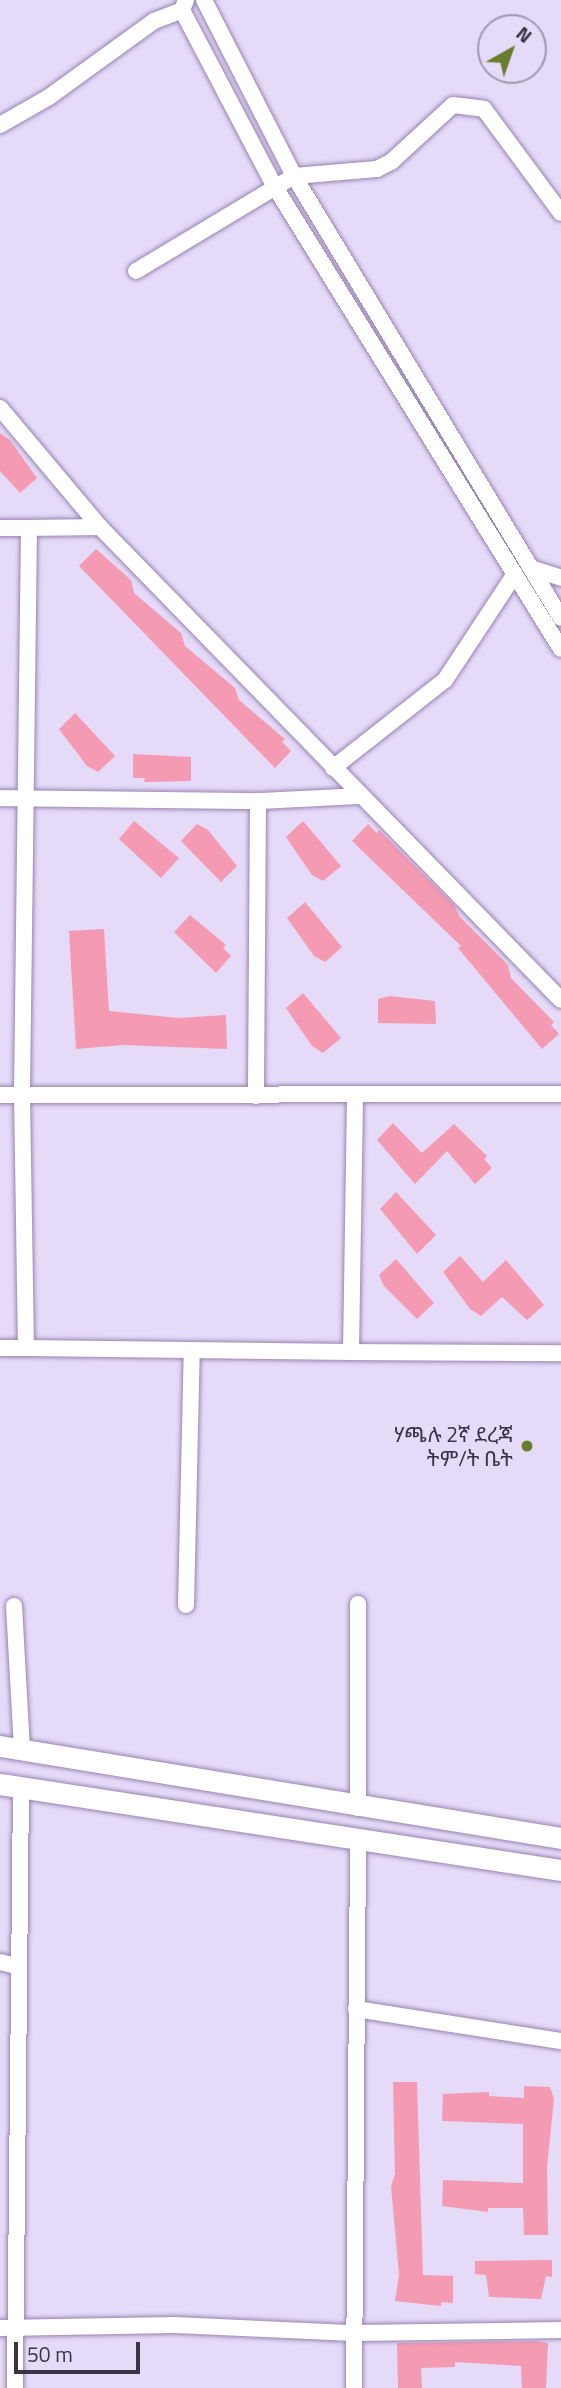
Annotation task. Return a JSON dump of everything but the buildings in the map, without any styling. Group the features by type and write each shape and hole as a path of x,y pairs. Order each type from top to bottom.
{"street":[{"path":"204,0 295,176 561,618"},
{"path":"0,125 49,97 154,21 184,5 275,187 561,649"},
{"path":"136,271 295,176 377,169 391,162 438,114 453,105 471,104 484,109 561,213"},
{"path":"0,408 100,527 561,1000"},
{"path":"0,528 100,527"},
{"path":"26,1348 22,1095 28,799 29,528"},
{"path":"531,568 561,578"},
{"path":"333,768 445,680 515,574"},
{"path":"0,798 258,801 360,796"},
{"path":"256,1096 258,801"},
{"path":"0,1095 355,1097 561,1094"},
{"path":"351,1352 355,1097"},
{"path":"0,1348 561,1353"},
{"path":"186,1605 192,1350"},
{"path":"358,1604 358,1808"},
{"path":"14,1606 22,1750"},
{"path":"0,1746 358,1808 561,1838"},
{"path":"15,2388 8,2328 18,1966 10,1785 561,1870"},
{"path":"354,2388 358,1839"},
{"path":"0,1962 18,1966"},
{"path":"356,2009 561,2041"},
{"path":"8,2328 175,2325 354,2333 561,2330"}],"place":[{"name":"ሃጫሉ 2ኛ ደረጃ ትም/ት ቤት","path":"527,1446"}]}
